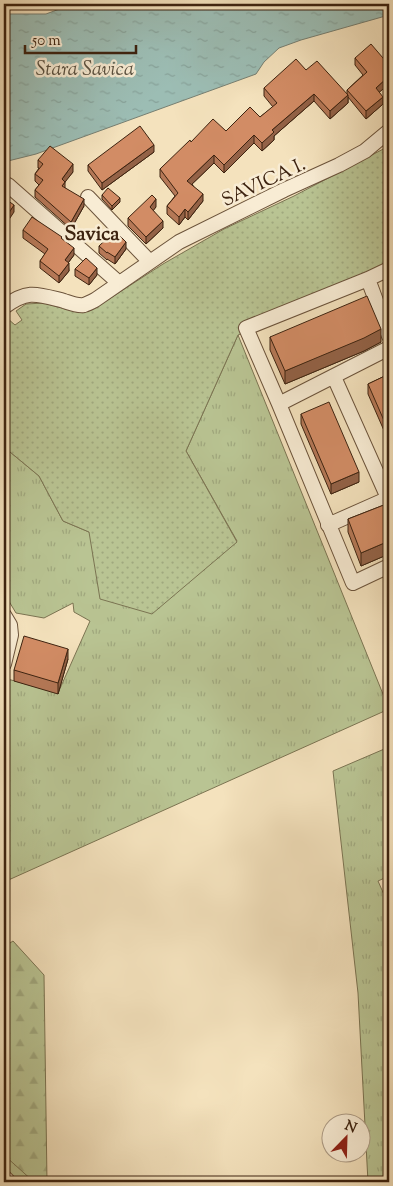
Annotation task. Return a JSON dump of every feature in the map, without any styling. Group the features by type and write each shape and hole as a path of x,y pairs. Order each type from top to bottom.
{"street":[{"name":"SAVICA I.","path":"4,307 14,299 28,294 40,295 76,305 83,305 95,300 179,242 284,190 340,165 365,151 389,131"},
{"path":"8,185 119,283"},
{"path":"88,198 150,262"},
{"path":"389,269 246,328 353,583 389,566"},
{"path":"368,279 389,336"},
{"path":"279,404 334,378 389,348"},
{"path":"328,525 389,498 334,378"},
{"path":"4,615 10,625 11,635 4,664"},
{"path":"4,1177 9,1182"}],"green space":[{"path":"389,146 389,273 238,335 186,451 237,542 152,614 100,599 89,532 63,521 39,476 4,447 4,338 7,334 4,332 4,321 7,318 15,325 22,320 16,311 26,304 44,303 77,312 92,310 163,264 224,229 294,196"},
{"path":"238,335 389,709 4,882 4,678 58,693 90,621 74,612 73,603 44,618 16,613 4,593 4,447 39,476 63,521 89,532 237,541 186,451"},
{"path":"389,747 389,876 378,881 389,906 389,1182 368,1182 370,1114 364,1114 358,993 333,771"},
{"path":"13,941 44,975 47,1182 4,1182 4,947"},
{"path":"4,1155 34,1182 4,1182"}],"water":[{"name":"Stara Savica","path":"73,4 389,4 389,15 279,48 264,62 256,74 36,154 4,162 5,14 46,14"}],"building":[{"path":"371,44 389,65 389,76 376,88 383,97 366,111 347,90 367,72 355,58"},
{"path":"296,59 306,70 317,61 348,95 330,111 314,94 272,130 274,132 262,143 254,135 224,165 214,155 187,181 203,194 188,212 185,209 179,217 167,206 178,193 160,169 190,140 191,142 213,119 226,131 250,107 260,117 277,103 264,88"},
{"path":"140,126 154,145 102,183 88,165"},
{"path":"50,146 73,164 62,179 65,182 62,186 84,199 71,222 35,190 43,180 35,174 43,164 38,160"},
{"path":"108,188 120,198 112,206 102,195"},
{"path":"152,195 156,199 150,207 163,221 146,237 128,218"},
{"path":"4,198 14,205 4,220"},
{"path":"32,217 62,237 74,248 65,260 69,263 59,276 40,261 48,249 23,230"},
{"path":"115,231 126,242 115,257 99,246"},
{"path":"86,258 97,268 89,278 75,269"},
{"path":"367,296 381,329 285,371 270,337"},
{"path":"389,374 389,432 368,384"},
{"path":"329,402 359,472 331,484 301,414"},
{"path":"389,503 389,541 361,553 348,519"},
{"path":"24,636 68,649 58,683 14,670"}],"district":[{"name":"Savica","path":"92,233"}]}
